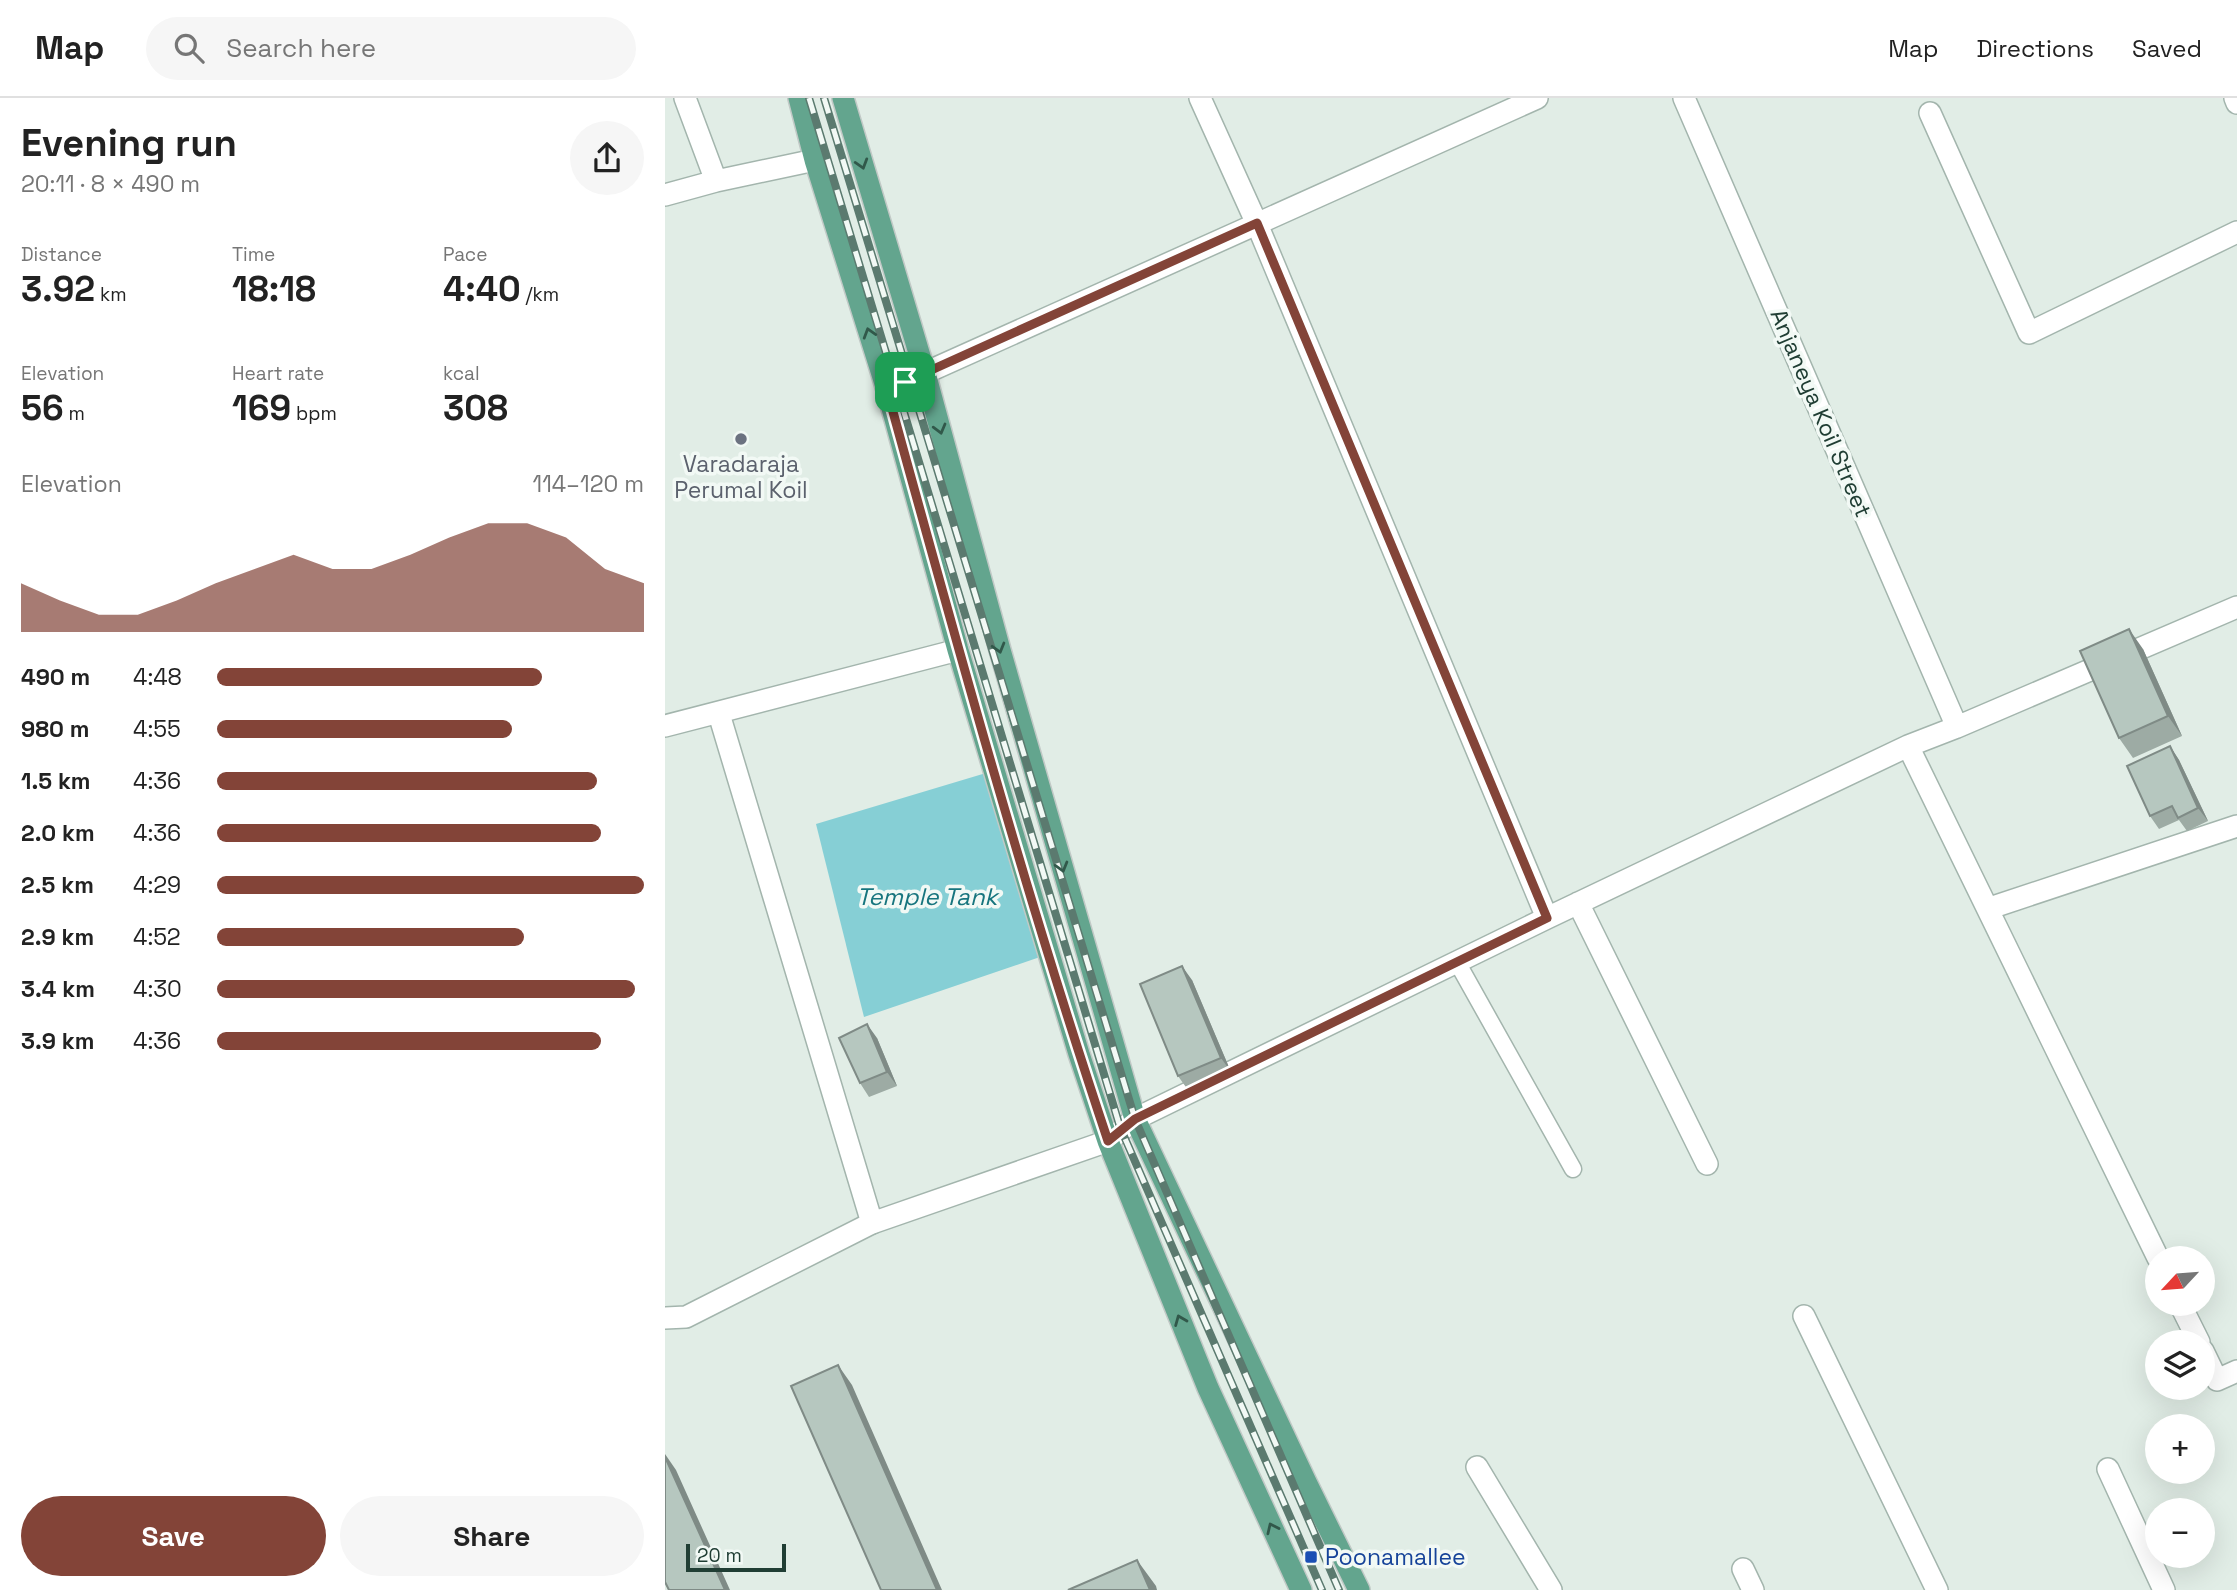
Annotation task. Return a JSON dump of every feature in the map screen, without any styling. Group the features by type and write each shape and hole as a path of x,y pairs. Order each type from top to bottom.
{"main road":[{"path":"800,98 815,160 887,390 958,650 1079,1054 1108,1141 1208,1388 1301,1590"},
{"path":"843,98 925,373 1000,650 1135,1119 1305,1482 1359,1590"}],"street":[{"path":"685,98 716,181"},
{"path":"1200,98 1257,223 1547,918"},
{"path":"887,390 1537,98"},
{"name":"Anjaneya Koil Street","path":"1684,98 1957,727"},
{"path":"2235,98 2237,103"},
{"path":"1930,113 2029,333 2237,232"},
{"path":"665,195 815,160"},
{"path":"665,1318 686,1317 872,1223 1108,1141 1135,1119 1908,746 2237,607"},
{"path":"665,726 958,650"},
{"path":"719,714 872,1223"},
{"path":"1908,746 1990,908 2152,1246"},
{"path":"1990,908 2237,826"},
{"path":"1578,903 1707,1164"},
{"path":"1804,1316 1937,1590"},
{"path":"2215,1376 2217,1380 2237,1371"},
{"path":"1477,1467 1551,1590"},
{"path":"2108,1469 2164,1590"},
{"path":"1743,1569 1753,1590"}],"lane":[{"path":"1457,962 1573,1169"}],"water":[{"name":"Temple Tank","path":"986,773 1040,957 864,1017 816,824"}],"building":[{"path":"2129,629 2168,716 2119,738 2080,651"},
{"path":"2170,746 2198,808 2178,818 2172,806 2150,816 2127,766"},
{"path":"1182,966 1221,1058 1178,1076 1140,984"},
{"path":"867,1024 887,1072 860,1083 839,1038"},
{"path":"838,1365 937,1590 881,1590 791,1386"},
{"path":"665,1457 725,1590 669,1590 665,1582"},
{"path":"1137,1560 1150,1590 1068,1590"}],"railway":[{"path":"809,98 1120,1127 1322,1590"},
{"path":"824,98 1135,1119 1339,1590"}],"place":[{"name":"Varadaraja Perumal Koil","path":"741,439"},
{"name":"Poonamallee","path":"1311,1557"}],"route":[{"path":"1257,223 1547,918 1135,1119 1108,1141 1079,1054 958,650 887,390 905,382 1257,223"}]}
